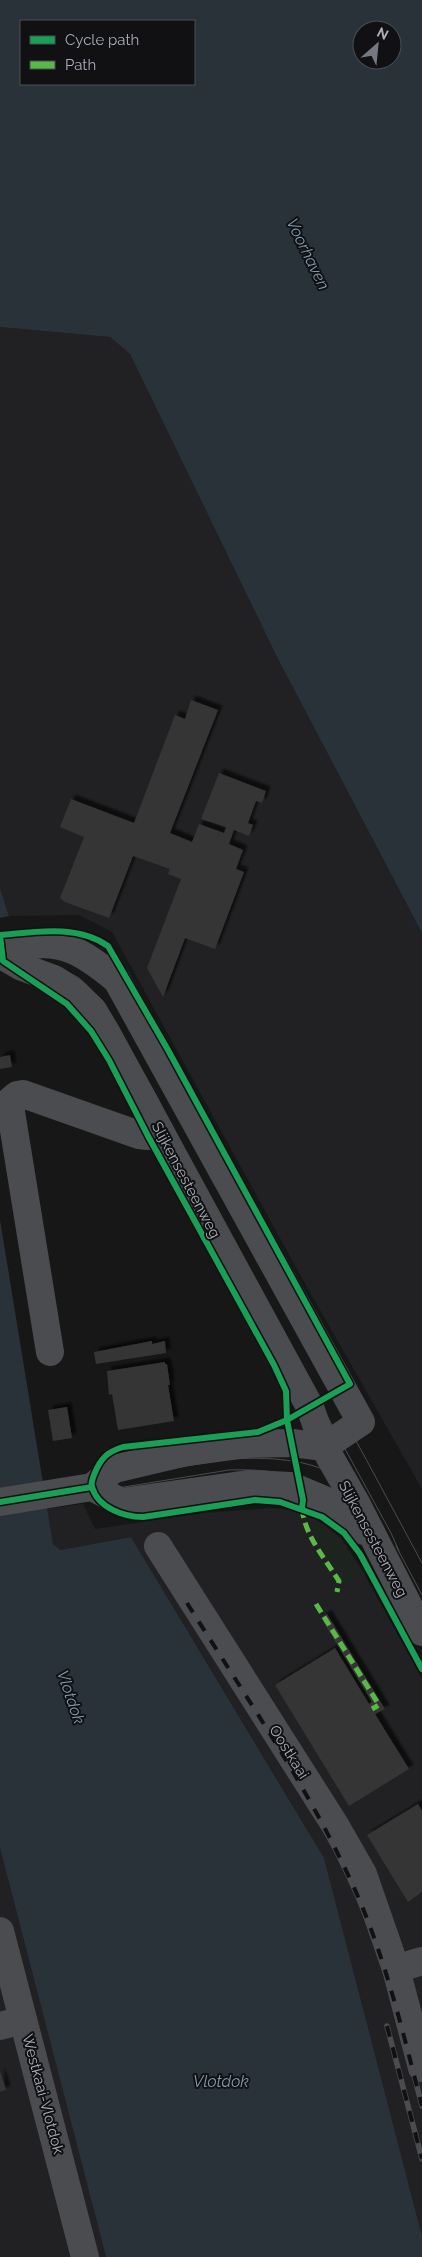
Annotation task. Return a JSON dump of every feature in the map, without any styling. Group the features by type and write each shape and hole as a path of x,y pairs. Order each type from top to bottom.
{"street":[{"name":"Slijkensesteenweg","path":"1,955 21,947 51,943 88,956 117,980 361,1422 324,1447"},
{"name":"Slijkensesteenweg","path":"1,955 22,967 54,979 75,993 94,1012 310,1407 324,1447 422,1632"},
{"path":"50,1352 11,1112 11,1100 17,1095 24,1094 139,1135 148,1136 160,1131"},
{"path":"0,1502 92,1487 114,1469 186,1452 246,1444 292,1442 324,1447"},
{"path":"92,1487 121,1502 248,1484 291,1486 324,1500 346,1514 374,1539"},
{"name":"Oostkaai","path":"158,1546 335,1825 363,1874 396,1969 422,2068"},
{"name":"Westkaai-Vlotdok","path":"0,1931 11,2023 85,2257"},
{"path":"396,1969 422,1961"}],"shaded area":[{"path":"0,327 110,337 130,354 278,659 422,933 422,1489 308,1289 112,932 79,915 9,916 0,888"},
{"path":"83,1504 95,1529 202,1513 273,1508 298,1511 314,1518 340,1537 362,1570 422,1679 422,2236 324,1858 131,1537 59,1550 53,1544 47,1509"},
{"path":"311,1521 340,1544 361,1575 346,1583 314,1534"},
{"path":"0,1848 106,2257 0,2257"}],"water":[{"name":"Voorhaven","path":"0,0 422,0 422,933 278,659 130,354 110,337 0,327"},
{"path":"0,888 9,916 0,918"},
{"name":"Vlotdok","path":"0,1220 53,1544 60,1550 131,1537 324,1858 422,2236 422,2257 106,2257 0,1848"}],"building":[{"path":"191,700 218,710 170,833 192,842 199,824 224,833 226,827 201,819 219,773 266,791 262,803 256,801 248,823 253,825 249,836 234,830 229,844 243,850 236,869 244,872 215,949 185,938 163,997 147,968 181,879 168,874 170,869 133,856 109,918 65,902 60,898 84,837 60,827 71,799 134,823 175,715 185,719"},
{"path":"10,1055 12,1067 0,1069 0,1057"},
{"path":"152,1341 152,1344 165,1341 166,1353 96,1364 94,1352"},
{"path":"165,1362 167,1364 170,1385 168,1385 174,1421 118,1430 112,1394 109,1395 107,1371"},
{"path":"67,1407 72,1438 53,1441 48,1410"},
{"path":"327,1614 385,1709 375,1714 409,1769 349,1806 275,1685 335,1648 369,1704 372,1702 321,1618"},
{"path":"418,1804 422,1811 422,1892 408,1902 367,1835"},
{"path":"0,2071 6,2090 0,2092"}],"tram line":[{"path":"0,950 35,947 58,951 79,960 89,967 109,989 184,1123 422,1563"},
{"path":"0,961 32,960 57,966 79,978 103,1001 156,1095 399,1551"},
{"path":"0,1496 230,1459 259,1458 288,1460 330,1472 353,1486 370,1500"},
{"path":"0,1507 229,1470 252,1470 294,1475 333,1489 351,1500 384,1530"},
{"path":"396,1546 422,1595"}],"railway":[{"path":"187,1603 294,1773 350,1879 373,1934 382,1962 422,2106"},
{"path":"387,2026 422,2159"}],"marked path":[{"path":"302,1508 311,1537 339,1581 337,1592"},
{"path":"316,1604 379,1705 372,1709"}],"cycle path":[{"path":"302,1508 303,1500 287,1420 286,1391 274,1365 148,1136 109,1060 91,1031 67,1004 3,961 0,935 41,931 69,932 96,939 108,946 168,1050 350,1384 287,1420 258,1432 123,1447 114,1450 107,1454 97,1468 92,1480 95,1494 100,1501 113,1510 136,1517 255,1500 280,1502 322,1517 344,1533 360,1554 422,1669"},
{"path":"0,1502 92,1487"}]}
